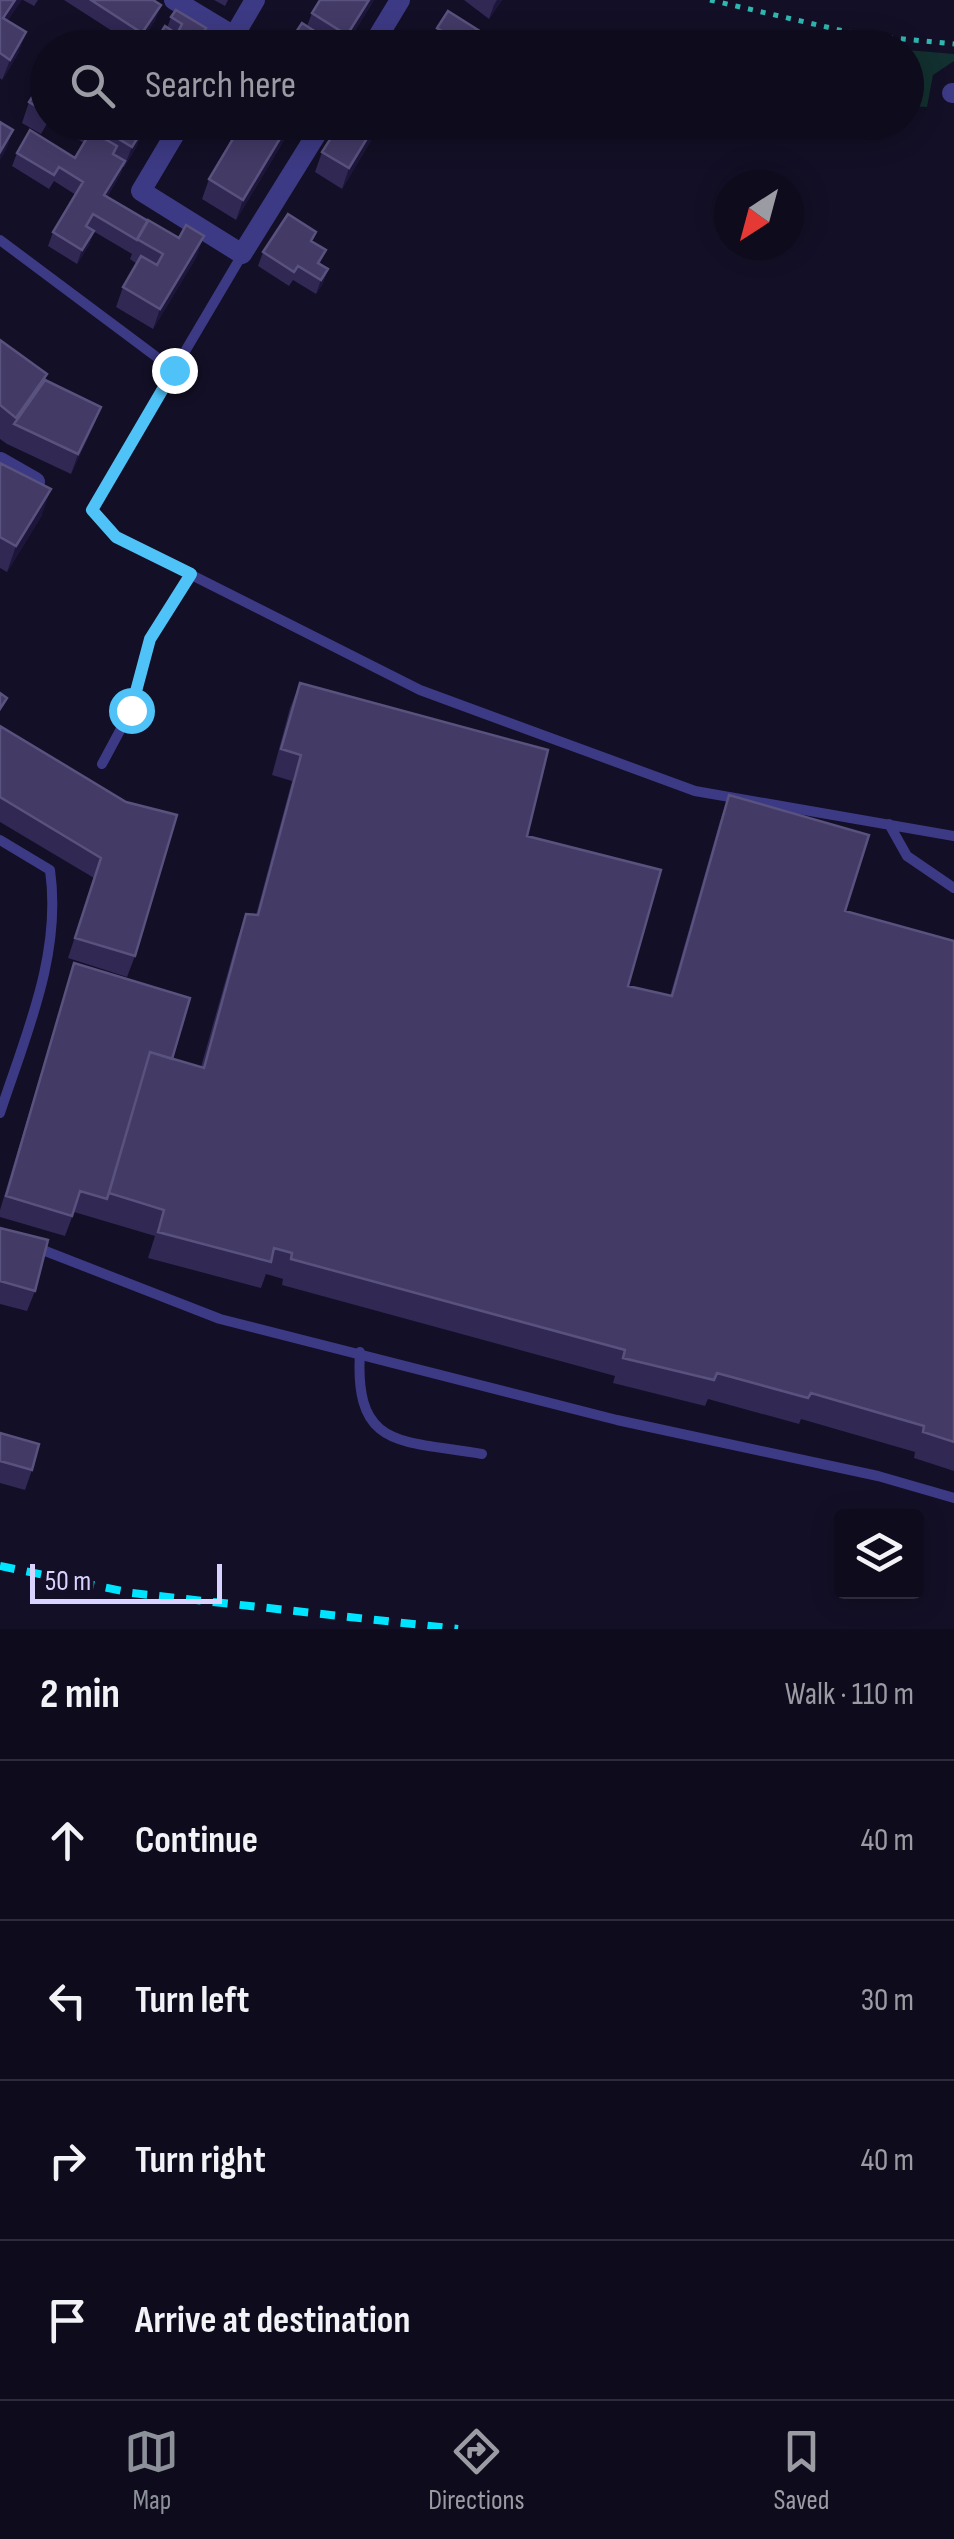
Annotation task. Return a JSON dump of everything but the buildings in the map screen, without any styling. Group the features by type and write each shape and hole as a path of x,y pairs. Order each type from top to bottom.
{"street":[{"path":"174,0 214,30"},
{"path":"237,30 255,0"},
{"path":"382,30 400,0"},
{"path":"171,140 141,190 242,254 313,140"},
{"path":"0,462 50,490"}],"lane":[{"path":"0,240 174,370"},
{"path":"242,254 92,510 116,537 420,690 694,792 954,836"},
{"path":"102,764 131,710 150,639 191,574"},
{"path":"889,824 907,856 954,888"},
{"path":"0,840 50,870 54,897 49,962 0,1113"},
{"path":"18,1242 220,1319 617,1420 878,1476 954,1498"},
{"path":"360,1352 359,1396 366,1418 376,1427 419,1442 482,1454"}],"path":[{"path":"710,0 839,30"},
{"path":"924,41 954,44"}],"green space":[{"path":"924,51 954,54 954,61 933,75 927,107"}],"railway":[{"path":"0,1566 132,1593 458,1629"}],"route":[{"path":"131,710 150,639 191,574 116,537 92,510 157,406 174,370"}]}
